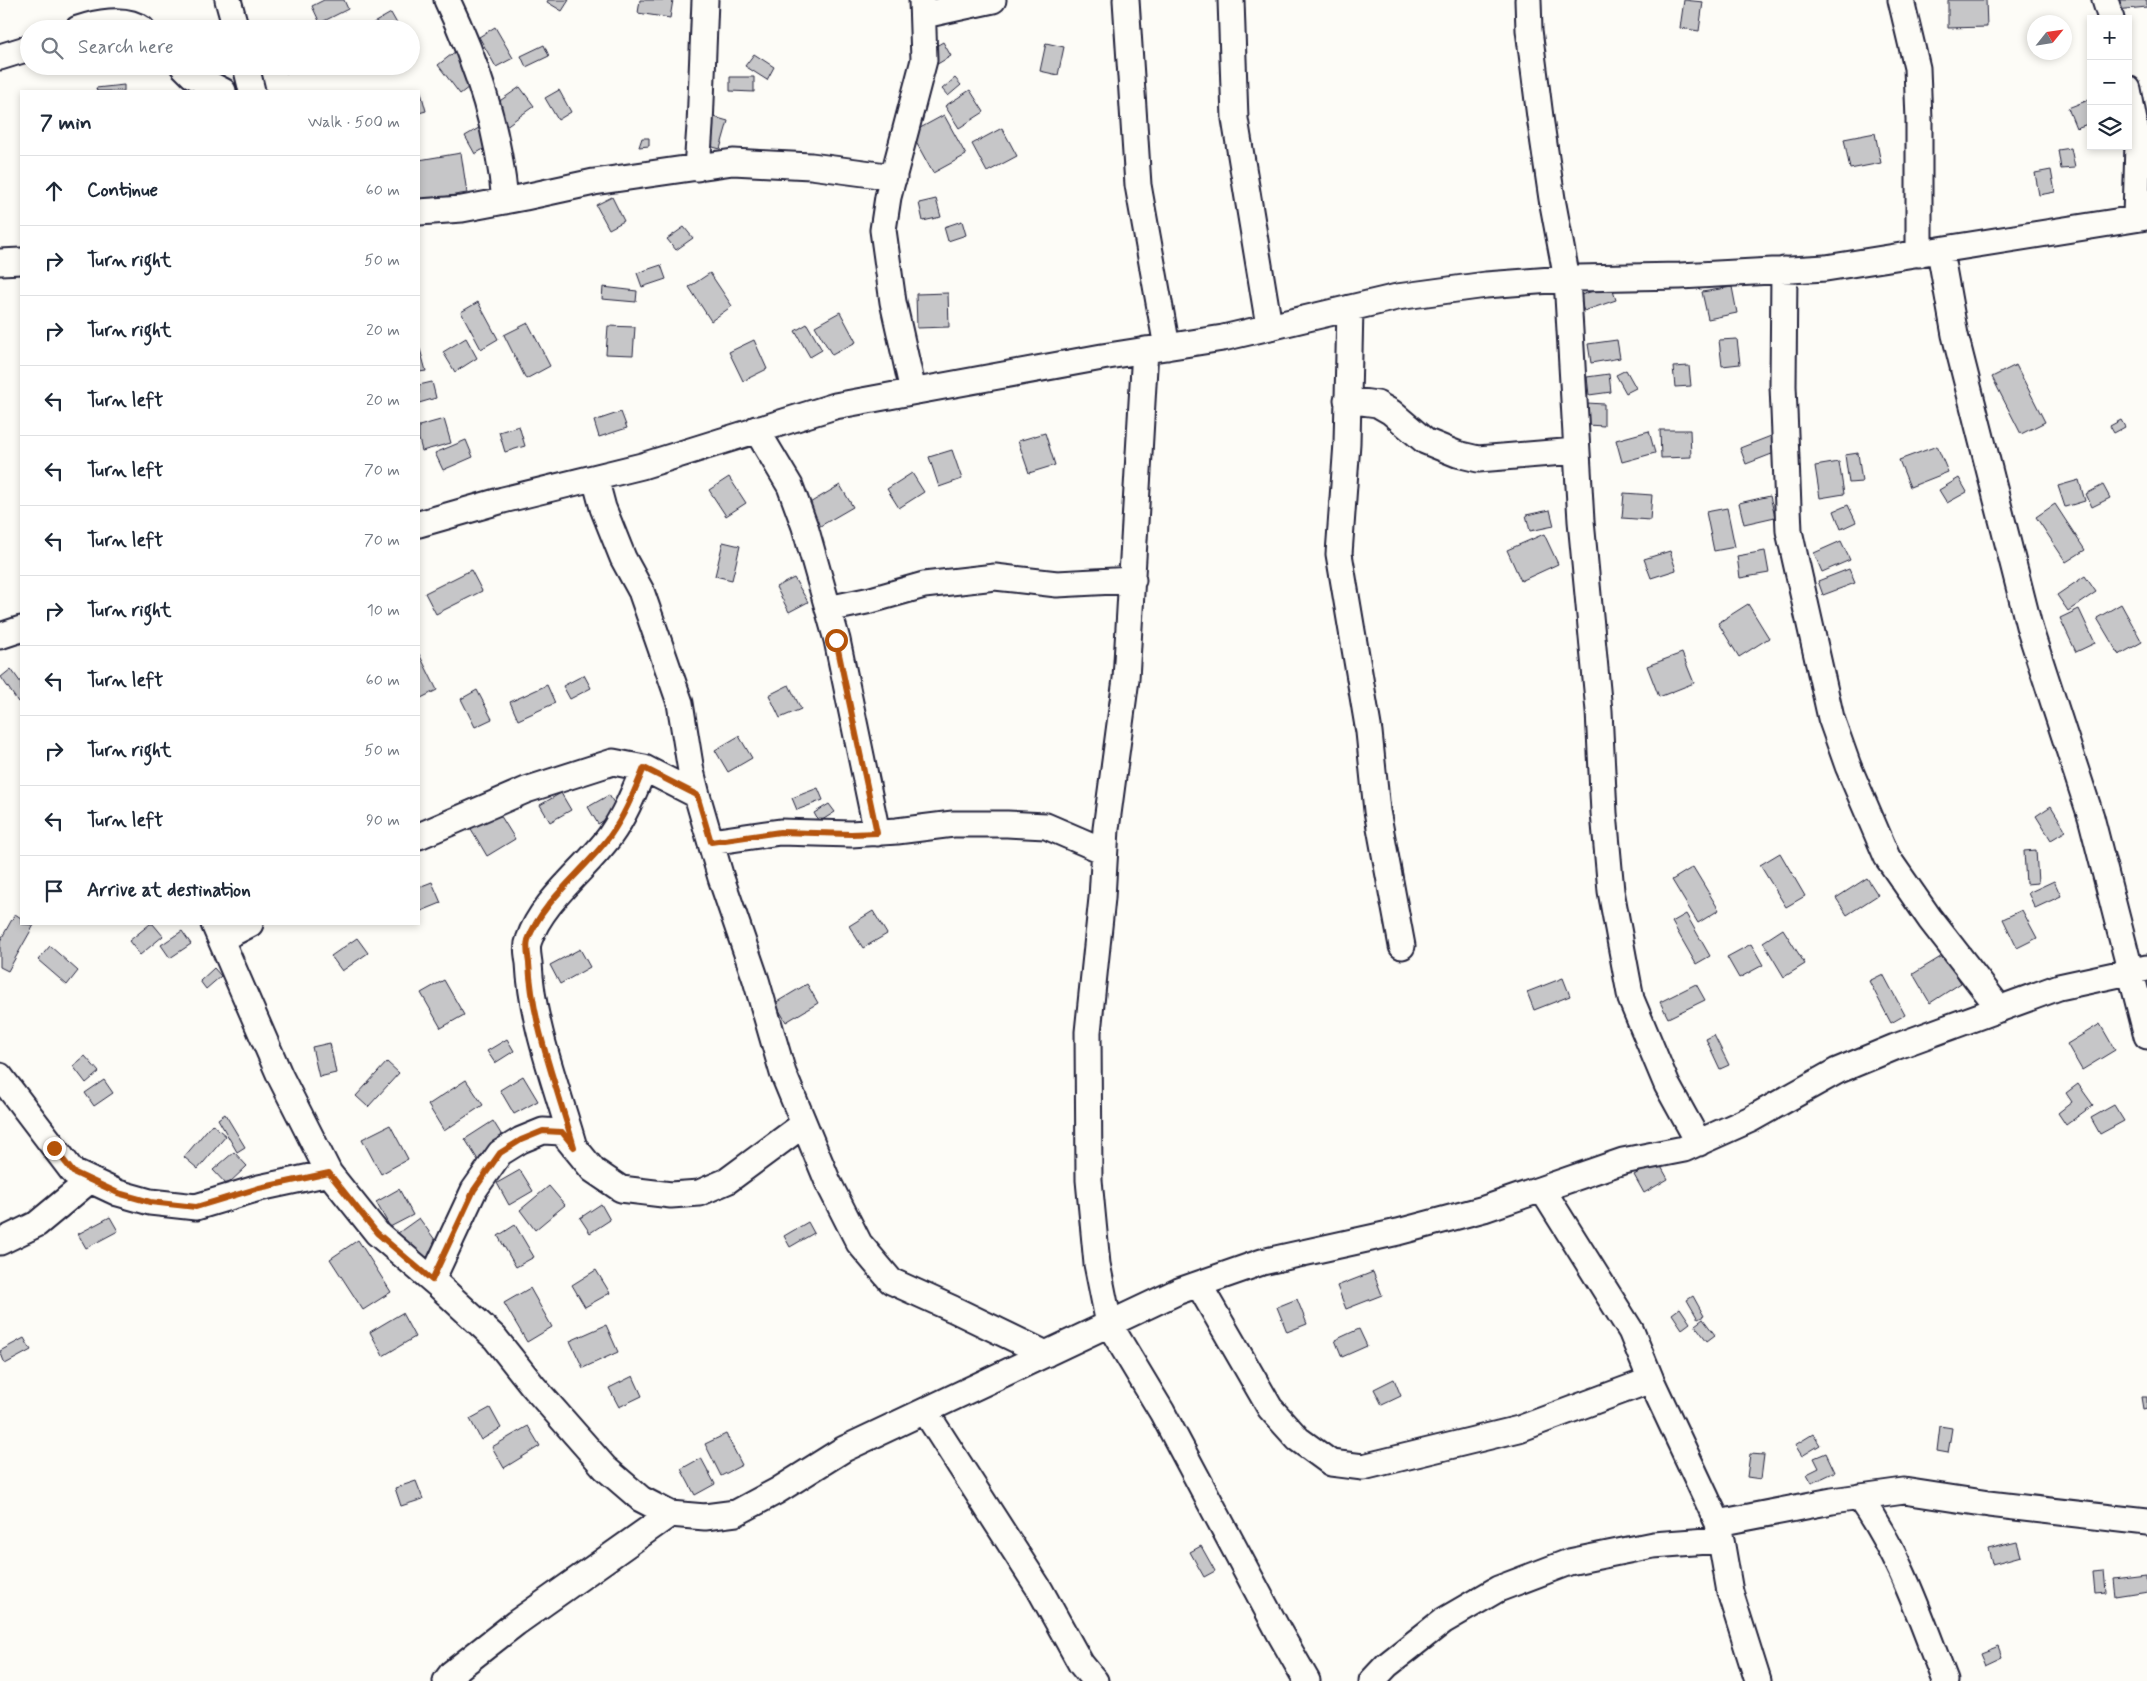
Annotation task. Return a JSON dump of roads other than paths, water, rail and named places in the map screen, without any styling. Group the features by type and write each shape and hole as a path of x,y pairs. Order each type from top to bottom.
{"street":[{"path":"228,0 234,20"},
{"path":"448,0 474,58 497,145 503,172 506,201"},
{"path":"697,168 705,0"},
{"path":"914,392 893,302 883,230 894,176 924,60 923,7 993,0"},
{"path":"1126,0 1138,185 1156,349 1132,580 1126,679 1106,829 1102,898 1088,1032 1089,1180 1097,1264 1109,1324 1162,1412 1307,1681"},
{"path":"1230,0 1236,119 1270,326"},
{"path":"1528,0 1529,30 1540,117 1552,199 1567,279 1576,451 1599,712 1604,813 1611,891 1631,999 1667,1085 1699,1143"},
{"path":"1901,0 1917,68 1929,252 1955,335 2025,612 2139,970 2147,1036"},
{"path":"2105,0 2110,15"},
{"path":"0,57 20,51"},
{"path":"192,75 221,90"},
{"path":"248,75 252,90"},
{"path":"420,524 502,500 642,466 835,406 1223,338 1397,297 1486,285 1567,279 1680,276 1826,268 2142,218 2138,142 2131,105"},
{"path":"420,212 462,209 594,182 733,162 810,166 894,176"},
{"path":"0,262 20,261"},
{"path":"1784,270 1783,386 1789,531 1831,718 1848,766 1887,856 1930,919 2000,1009"},
{"path":"1350,308 1347,400 1348,443 1339,554 1369,732 1377,811 1402,946"},
{"path":"1347,400 1377,404 1392,412 1425,441 1457,454 1478,459 1576,451"},
{"path":"756,429 790,486 805,527 849,695 877,833"},
{"path":"595,478 603,508 623,558 641,591 680,703 691,771 697,795 721,878 756,980 782,1073 828,1182 859,1243 891,1282 1046,1354"},
{"path":"828,609 871,600 924,585 995,577 1057,584 1132,580"},
{"path":"0,636 20,629"},
{"path":"420,836 526,790 613,762 644,768 697,795"},
{"path":"574,1147 544,1044 530,984 528,942 537,922 577,871 609,837 626,809 644,768"},
{"path":"711,842 780,832 877,833 953,824 1046,826 1104,851"},
{"path":"246,925 217,932 280,1076 329,1173 377,1233 495,1338 533,1386 605,1468 641,1499 670,1514 705,1516 736,1513 777,1491 844,1448 1179,1291 1262,1262 1398,1232 1484,1209 1623,1161 1684,1149 1751,1119 1837,1071 1895,1047 2059,987 2139,970"},
{"path":"0,1076 73,1172 118,1193 150,1202 196,1207 259,1188 329,1173"},
{"path":"432,1280 474,1190 500,1153 521,1140 543,1131 562,1132 593,1170 621,1189 671,1195 700,1193 727,1182 804,1124"},
{"path":"0,1242 37,1224 90,1180"},
{"path":"1542,1189 1631,1331 1651,1380 1720,1531 1730,1592 1758,1681"},
{"path":"1198,1285 1270,1408 1298,1439 1331,1463 1363,1467 1520,1429 1651,1380"},
{"path":"925,1410 1040,1590 1080,1664 1095,1681"},
{"path":"1372,1681 1387,1666 1443,1622 1498,1589 1569,1562 1720,1531 1832,1500 1904,1491 1989,1504 2147,1522"},
{"path":"1859,1497 1878,1524 1899,1563 1945,1681"},
{"path":"446,1681 452,1673 516,1623 670,1514"}]}
